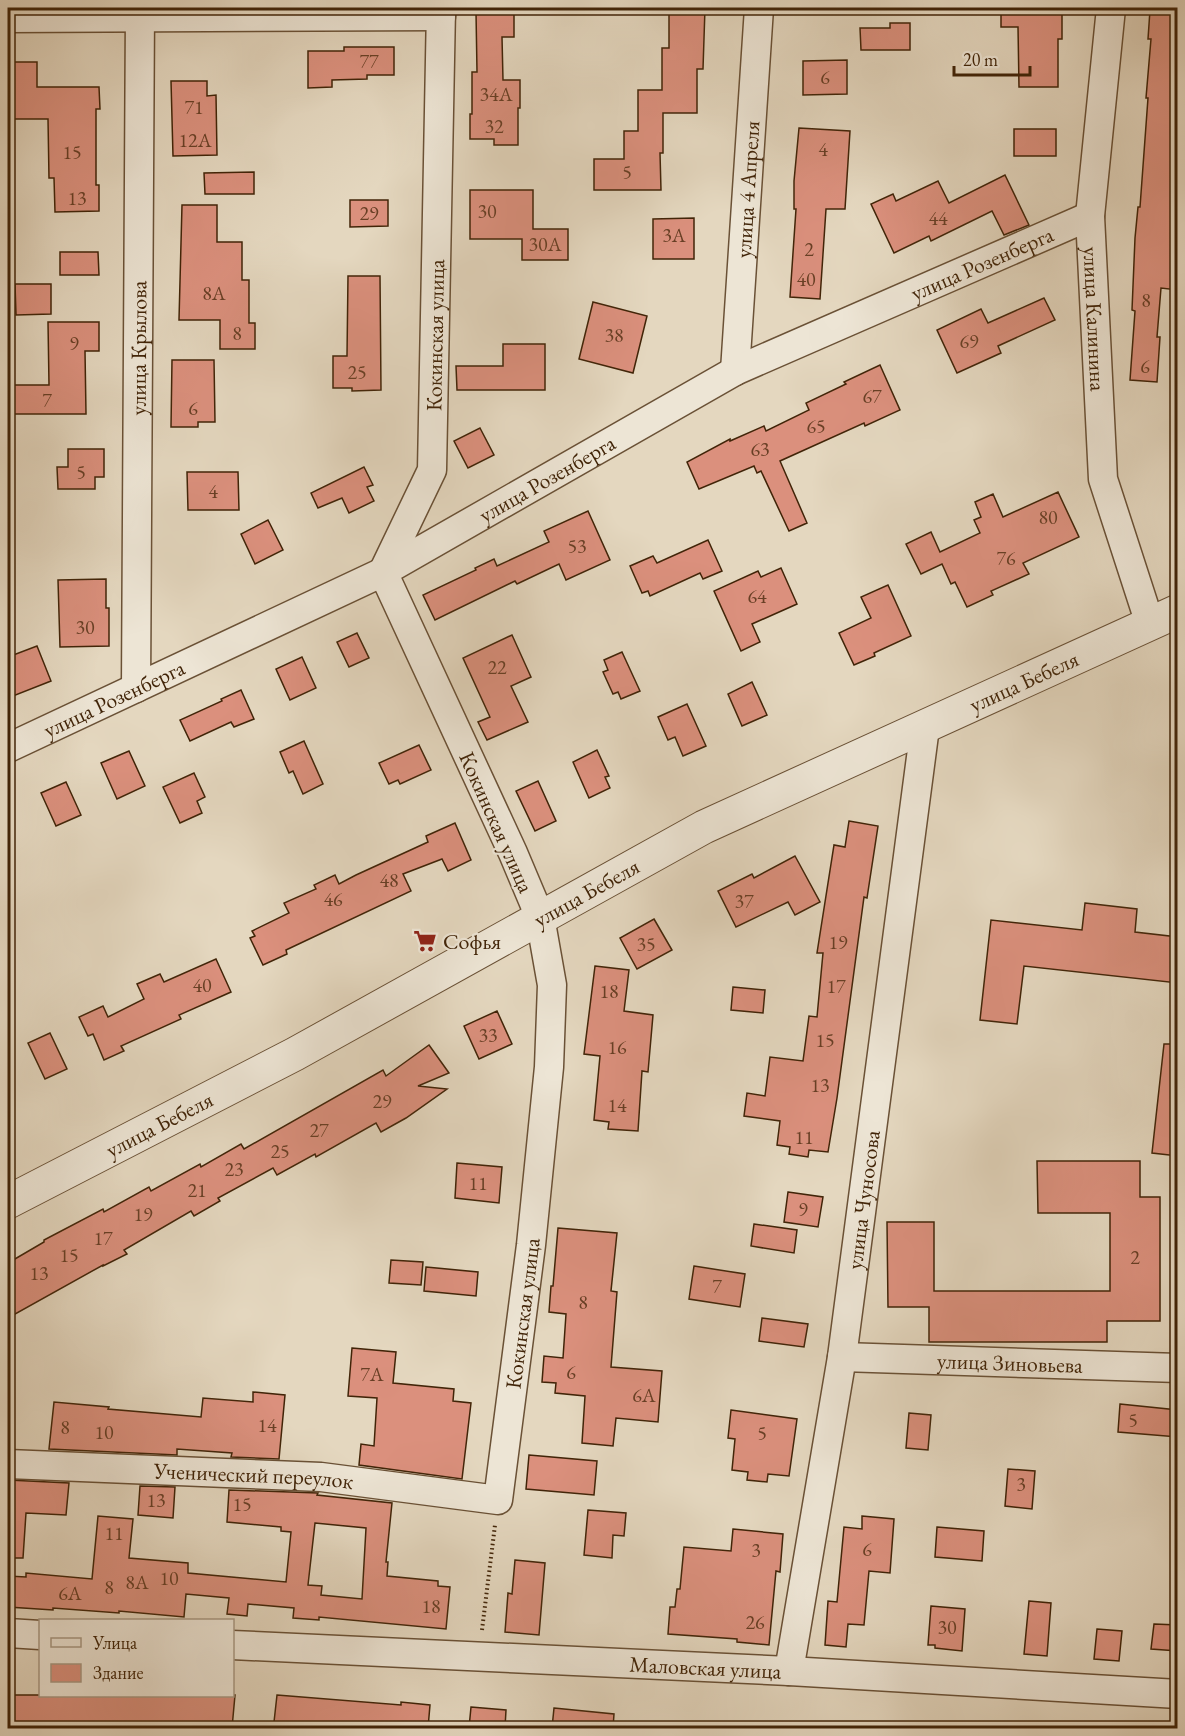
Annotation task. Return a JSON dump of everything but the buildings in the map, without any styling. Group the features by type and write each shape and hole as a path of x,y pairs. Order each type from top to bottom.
{"street":[{"name":"улица 4 Апреля","path":"735,371 759,8"},
{"name":"улица Калинина","path":"1111,8 1090,216 1104,479 1164,617"},
{"path":"8,18 140,12 441,12"},
{"name":"улица Крылова","path":"136,688 140,12"},
{"name":"Кокинская улица","path":"441,12 432,470 384,572 540,917 552,985 549,1067 531,1245 498,1500"},
{"name":"улица Розенберга","path":"8,748 384,572 735,371 1090,216"},
{"name":"улица Бебеля","path":"8,1202 295,1054 704,827 1164,617"},
{"name":"улица Чуносова","path":"789,1671 842,1357 926,727"},
{"name":"улица Зиновьева","path":"842,1357 1178,1368"},
{"name":"Ученический переулок","path":"8,1464 321,1477 498,1500"},
{"path":"8,1634 39,1635"},
{"name":"Маловская улица","path":"234,1645 789,1671 1178,1694"}],"path":[{"path":"479,1658 498,1500"}],"place":[{"name":"Софья","path":"425,941"}]}
